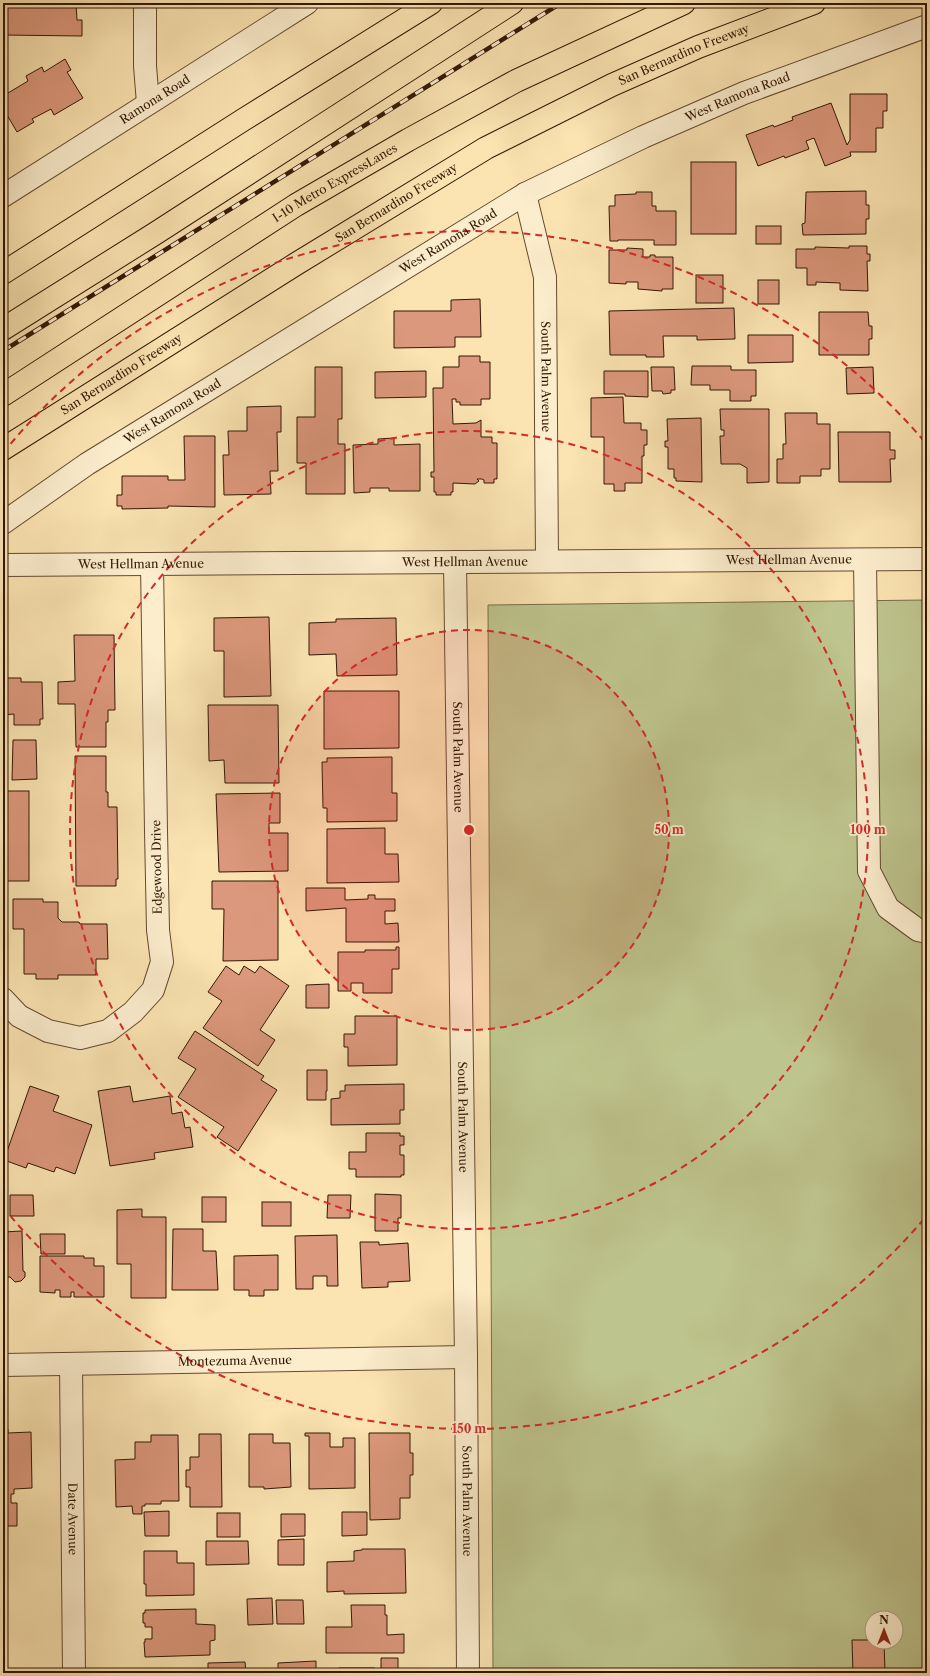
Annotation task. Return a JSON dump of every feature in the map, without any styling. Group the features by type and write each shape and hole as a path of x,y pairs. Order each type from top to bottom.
{"highway":[{"path":"3,273 242,120 431,3"},
{"path":"3,329 156,233 512,3"},
{"name":"I-10 Metro ExpressLanes","path":"3,395 296,205 408,140 516,81 684,3"},
{"name":"San Bernardino Freeway","path":"3,449 296,264 486,148 612,85 698,46 804,5"}],"street":[{"path":"145,3 145,66 148,103"},
{"name":"Ramona Road","path":"3,196 307,3"},
{"name":"West Ramona Road","path":"3,523 87,464 525,194 643,137 744,93 927,26"},
{"name":"South Palm Avenue","path":"525,194 545,277 547,561"},
{"name":"West Hellman Avenue","path":"3,564 927,559"},
{"path":"865,560 869,871 888,908 918,930 927,932"},
{"name":"South Palm Avenue","path":"455,562 466,1357 468,1673"},
{"name":"Edgewood Drive","path":"3,999 20,1016 48,1031 80,1038 108,1031 133,1012 153,990 162,962 158,930 152,564"},
{"name":"Montezuma Avenue","path":"3,1365 466,1357"},
{"name":"Date Avenue","path":"71,1365 74,1673"}],"green space":[{"path":"927,600 927,1673 493,1673 488,605"}],"building":[{"path":"76,3 77,20 82,20 82,36 3,35 3,12 11,4"},
{"path":"65,59 71,70 67,72 83,98 54,115 51,109 32,119 34,122 17,132 3,108 3,96 28,81 26,76 42,67 44,72"},
{"path":"850,94 887,94 887,111 883,111 883,128 876,128 876,152 850,152 851,156 825,166 814,138 806,141 809,149 785,158 784,156 758,166 746,135 773,125 774,127 793,120 792,117 831,103 847,145 850,140"},
{"path":"691,162 736,162 736,234 691,234"},
{"path":"866,191 866,205 869,205 869,219 866,219 866,234 803,235 802,224 805,223 806,192"},
{"path":"636,192 652,192 652,206 656,206 656,211 676,211 676,245 654,245 654,240 610,241 609,206 615,206 615,195 636,194"},
{"path":"756,226 781,226 781,244 756,244"},
{"path":"849,246 867,246 867,254 870,254 870,261 867,261 868,291 840,290 840,283 816,282 816,285 807,285 807,268 796,268 796,249 815,249 815,247 849,248"},
{"path":"627,248 643,249 643,257 655,255 655,257 673,257 673,289 662,289 662,291 638,289 638,282 626,282 626,284 609,283 609,250 627,250"},
{"path":"696,275 723,275 723,303 696,303"},
{"path":"758,280 779,280 779,304 758,304"},
{"path":"480,299 481,337 455,337 455,347 394,348 394,311 451,311 451,300"},
{"path":"734,308 735,339 697,340 697,336 663,336 664,357 646,357 646,355 610,355 609,311"},
{"path":"819,312 868,312 869,326 872,326 872,339 869,339 869,355 819,355"},
{"path":"748,335 793,335 793,362 748,363"},
{"path":"459,356 480,356 480,362 490,362 490,399 481,399 481,405 460,405 460,402 456,402 456,399 452,399 453,424 476,423 481,420 481,437 492,437 492,443 497,443 497,479 494,479 494,483 484,483 484,480 477,479 479,481 475,484 453,483 453,492 451,492 451,495 436,495 436,492 434,492 434,477 431,477 431,472 434,472 433,388 443,388 443,367 459,367"},
{"path":"692,366 731,366 731,370 756,370 756,396 751,396 751,401 730,401 730,390 710,390 710,385 691,385"},
{"path":"315,367 342,367 342,419 338,419 338,444 345,444 345,494 306,494 306,463 297,463 297,417 315,417"},
{"path":"651,367 674,367 675,390 671,390 671,393 663,394 662,391 652,391"},
{"path":"873,367 874,393 847,394 846,368"},
{"path":"426,371 426,397 375,398 375,372"},
{"path":"604,371 648,371 648,397 625,396 625,394 604,394"},
{"path":"623,397 624,423 641,423 641,430 647,430 647,445 644,445 644,456 642,456 642,483 625,483 625,491 614,491 614,484 604,484 604,437 591,437 591,398"},
{"path":"281,406 281,432 277,432 278,471 270,471 271,494 224,495 223,455 229,455 228,431 247,431 247,407"},
{"path":"720,409 769,409 769,482 747,483 747,468 740,464 721,464 720,436 724,436 724,430 721,430"},
{"path":"785,413 817,413 817,424 830,424 830,469 821,469 821,476 800,476 800,483 777,483 777,459 783,459 783,444 786,444"},
{"path":"701,418 702,482 676,481 676,478 674,478 674,469 668,469 668,447 665,447 665,441 668,441 667,419"},
{"path":"838,432 890,432 890,450 895,450 895,459 890,459 891,482 839,482"},
{"path":"184,436 215,436 215,507 168,506 168,508 122,509 122,506 117,506 117,495 122,495 122,476 168,476 168,480 185,480"},
{"path":"394,438 394,445 420,444 420,491 389,491 389,488 370,488 370,492 354,493 353,445 378,444 378,439"},
{"path":"269,617 271,696 224,697 224,651 214,651 214,618"},
{"path":"396,618 397,675 337,676 336,654 309,655 309,623 336,622 336,619"},
{"path":"74,635 114,635 115,710 108,710 108,722 106,722 106,747 76,747 75,704 58,704 58,682 75,681"},
{"path":"3,678 21,678 21,682 42,682 43,719 40,719 40,725 14,725 14,714 3,715"},
{"path":"324,691 399,691 399,748 324,749"},
{"path":"208,705 278,705 279,783 225,783 224,760 209,761"},
{"path":"13,740 36,740 37,779 12,780"},
{"path":"75,756 106,756 106,792 108,792 108,807 117,807 118,879 116,879 116,886 76,886"},
{"path":"392,757 392,793 397,793 397,821 327,822 327,808 323,808 322,762 327,762 327,758"},
{"path":"3,791 29,791 29,881 3,881"},
{"path":"280,793 280,823 269,823 269,833 288,833 288,871 219,872 216,794"},
{"path":"385,828 385,854 398,854 399,882 327,883 327,829"},
{"path":"212,881 278,881 278,960 223,961 224,909 212,909"},
{"path":"306,888 345,888 345,900 368,899 368,895 375,895 375,899 395,899 395,911 385,911 385,924 398,923 399,942 346,942 346,908 306,911"},
{"path":"13,899 43,899 43,902 58,902 58,918 62,922 107,924 108,959 96,959 96,975 58,975 58,979 36,979 36,974 24,974 24,929 13,929"},
{"path":"396,947 399,947 399,969 392,969 392,993 363,993 363,983 351,983 351,991 338,991 338,952 396,950"},
{"path":"226,966 239,975 244,966 255,973 260,966 289,986 260,1030 275,1040 258,1066 203,1028 222,1001 208,992"},
{"path":"329,984 329,1008 306,1008 306,985"},
{"path":"355,1016 397,1016 397,1065 348,1066 348,1047 344,1047 344,1034 355,1034"},
{"path":"195,1031 264,1076 261,1080 277,1090 238,1151 217,1137 224,1127 178,1097 196,1069 178,1058"},
{"path":"307,1070 327,1070 326,1100 307,1100"},
{"path":"404,1084 404,1110 400,1110 400,1124 331,1125 331,1099 340,1098 340,1091 345,1091 345,1085"},
{"path":"30,1086 59,1096 53,1111 92,1125 75,1174 56,1167 54,1172 28,1163 26,1168 4,1160"},
{"path":"130,1086 133,1102 170,1096 172,1114 182,1112 185,1128 190,1127 193,1147 154,1153 155,1159 110,1166 98,1091"},
{"path":"3,1111 8,1115 3,1121"},
{"path":"366,1133 400,1133 400,1136 404,1136 404,1145 400,1145 400,1155 404,1155 404,1175 401,1175 401,1177 356,1177 356,1169 349,1169 349,1152 366,1152"},
{"path":"375,1194 401,1195 401,1218 398,1218 398,1231 375,1231"},
{"path":"10,1195 33,1195 34,1216 10,1216"},
{"path":"328,1195 351,1195 350,1218 327,1218"},
{"path":"202,1197 226,1197 226,1222 202,1222"},
{"path":"262,1202 291,1202 291,1226 262,1226"},
{"path":"142,1209 142,1217 166,1217 166,1298 131,1298 131,1264 117,1264 117,1210"},
{"path":"173,1229 203,1229 203,1251 216,1251 218,1290 172,1290"},
{"path":"22,1231 23,1271 25,1272 25,1277 21,1281 15,1282 10,1277 5,1277 3,1283 3,1232"},
{"path":"40,1234 65,1234 65,1254 41,1254"},
{"path":"337,1235 338,1286 327,1286 327,1276 313,1276 313,1289 296,1289 295,1236"},
{"path":"360,1242 379,1242 379,1245 408,1243 410,1281 388,1282 388,1287 362,1288"},
{"path":"278,1255 278,1290 264,1290 264,1296 249,1296 249,1290 234,1290 234,1256"},
{"path":"40,1256 84,1256 84,1258 94,1258 94,1266 104,1266 104,1297 74,1297 74,1292 71,1292 71,1297 60,1297 60,1290 55,1290 55,1293 40,1292"},
{"path":"3,1429 8,1429 8,1433 31,1432 32,1488 14,1489 14,1494 11,1494 11,1503 17,1503 17,1526 3,1526"},
{"path":"305,1433 330,1433 330,1447 343,1447 343,1438 355,1438 355,1488 309,1489 309,1436 305,1436"},
{"path":"369,1433 410,1433 410,1453 413,1453 413,1475 410,1475 410,1498 400,1498 400,1519 370,1520"},
{"path":"199,1434 221,1434 222,1507 190,1507 190,1487 186,1487 186,1470 190,1470 190,1457 199,1457"},
{"path":"249,1434 273,1434 273,1443 290,1443 291,1487 264,1489 264,1487 249,1487"},
{"path":"151,1435 178,1435 179,1501 161,1501 161,1504 145,1504 145,1506 142,1506 142,1514 133,1514 132,1506 116,1507 115,1460 135,1459 135,1442 151,1442"},
{"path":"169,1511 169,1536 145,1536 144,1512"},
{"path":"342,1512 367,1512 367,1535 342,1536"},
{"path":"217,1513 240,1513 240,1537 217,1537"},
{"path":"281,1514 305,1514 305,1536 281,1537"},
{"path":"3,1535 5,1588 3,1589"},
{"path":"304,1539 304,1565 278,1565 278,1540"},
{"path":"206,1541 248,1541 249,1564 206,1565"},
{"path":"362,1549 405,1549 406,1593 344,1594 344,1591 327,1592 327,1562 354,1561 354,1551"},
{"path":"144,1551 177,1551 177,1563 194,1563 194,1595 146,1596 146,1584 144,1584"},
{"path":"272,1598 273,1624 248,1625 247,1599"},
{"path":"276,1600 303,1600 304,1624 277,1624"},
{"path":"351,1605 385,1605 385,1615 387,1615 387,1635 404,1634 404,1653 326,1653 326,1627 352,1627"},
{"path":"196,1609 196,1624 215,1625 215,1640 210,1641 210,1655 145,1657 144,1642 145,1639 152,1639 152,1627 145,1627 145,1623 143,1623 143,1613 145,1613 145,1610"},
{"path":"3,1625 6,1625 7,1668 3,1668"},
{"path":"852,1640 864,1640 864,1650 884,1650 885,1673 853,1673"},
{"path":"381,1658 398,1658 398,1673 339,1673 339,1668 375,1668 375,1670 381,1670"},
{"path":"316,1661 316,1673 278,1673 278,1663"},
{"path":"245,1662 246,1673 208,1673 208,1663"}],"railway":[{"path":"3,351 561,3"}]}
